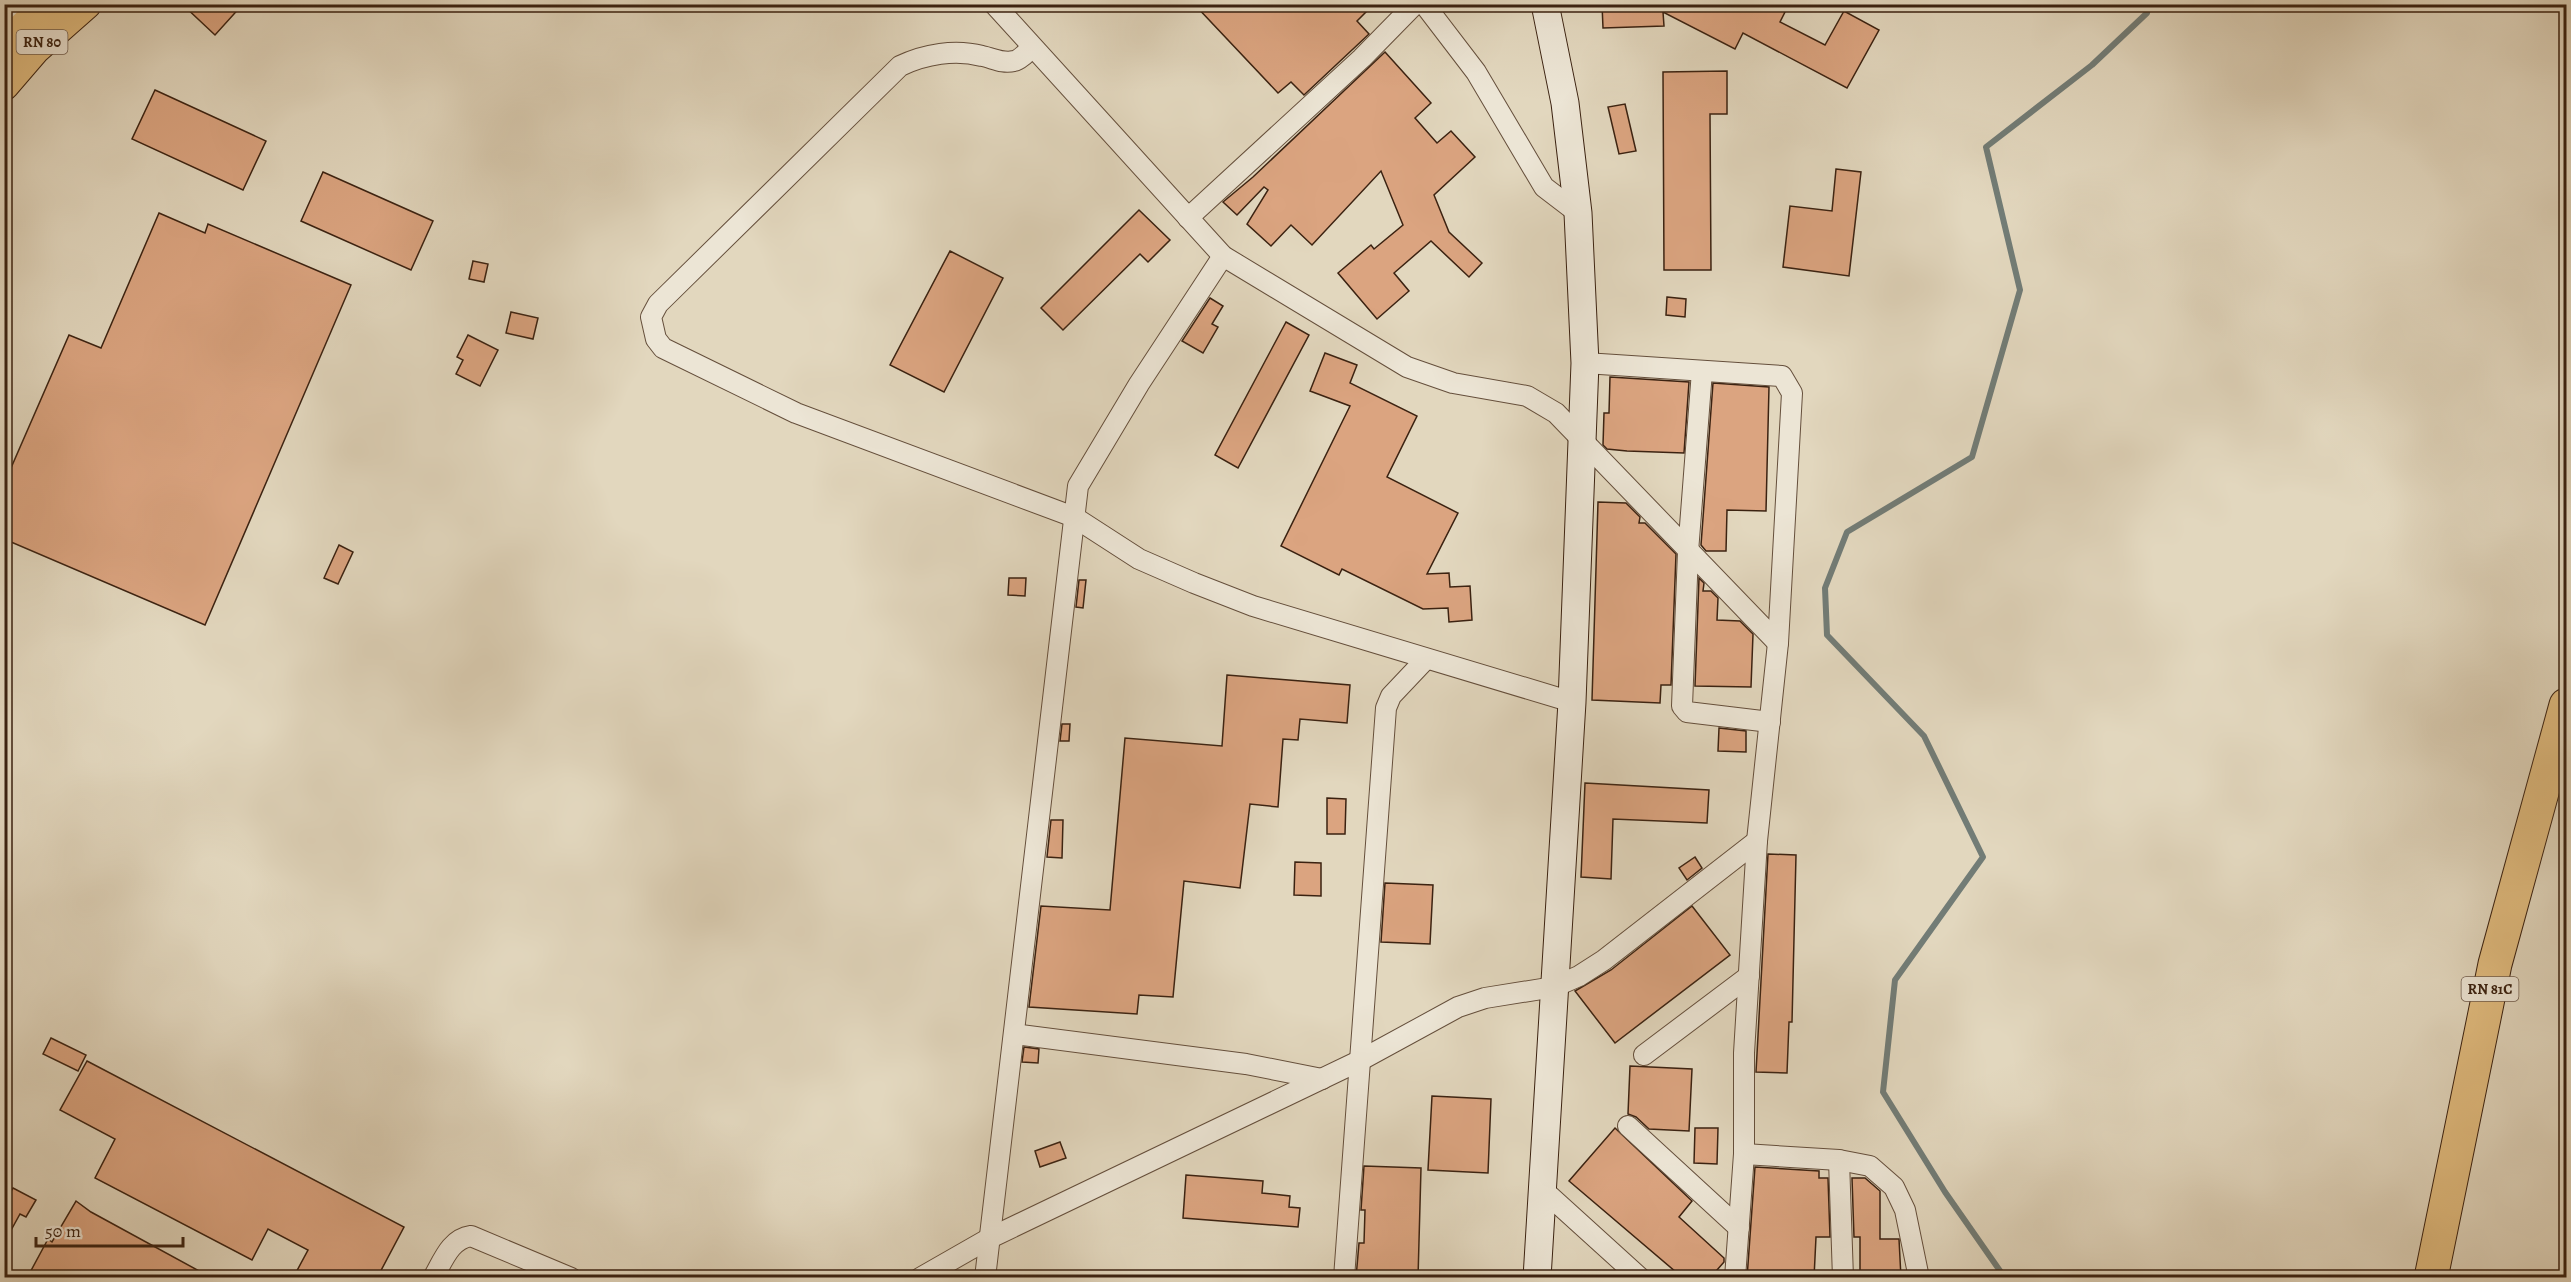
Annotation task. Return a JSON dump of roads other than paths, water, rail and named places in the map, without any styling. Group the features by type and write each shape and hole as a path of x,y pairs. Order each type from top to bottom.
{"highway":[{"name":"RN 81C","path":"2431,1278 2495,964 2566,705"}],"main road":[{"name":"RN 80","path":"4,85 15,31 47,4"},
{"name":"RN 80","path":"15,31 86,4"},
{"path":"1537,1278 1572,702 1584,441 1585,363 1578,213 1565,103 1545,4"}],"street":[{"path":"993,4 1223,256 1407,367 1453,383 1539,400 1556,413 1584,441 1688,552 1778,643"},
{"path":"1188,218 1362,58 1415,4"},
{"path":"1424,4 1476,72 1544,186 1578,213"},
{"path":"1032,47 1016,61 1002,62 971,53 942,53 916,58 900,66 658,304 651,317 651,327 663,348 796,413 1074,517 1138,559 1253,606 1572,702"},
{"path":"985,1278 1078,486 1138,384 1223,256"},
{"path":"1585,363 1782,376 1792,393 1778,643 1757,841 1744,1053 1744,1154 1736,1278"},
{"path":"1702,371 1688,552 1681,701 1687,712 1770,722"},
{"path":"1344,1278 1386,708 1391,696 1426,659"},
{"path":"920,1278 990,1238 1359,1061 1458,1007 1485,998 1554,987 1579,976 1604,960 1757,841"},
{"path":"1644,1055 1749,976"},
{"path":"1014,1034 1246,1064 1322,1079"},
{"path":"1628,1126 1739,1228"},
{"path":"1744,1154 1839,1160 1870,1166 1894,1187 1905,1210 1919,1278"},
{"path":"1839,1160 1843,1278"},
{"path":"1543,1190 1640,1278"},
{"path":"434,1278 452,1246 459,1239 471,1236 571,1278"}],"waterway":[{"path":"2005,1278 1945,1192 1883,1092 1895,980 1983,857 1924,736 1827,635 1825,588 1847,532 1972,457 2020,290 1986,147 2092,65 2147,13 2149,4"}]}
